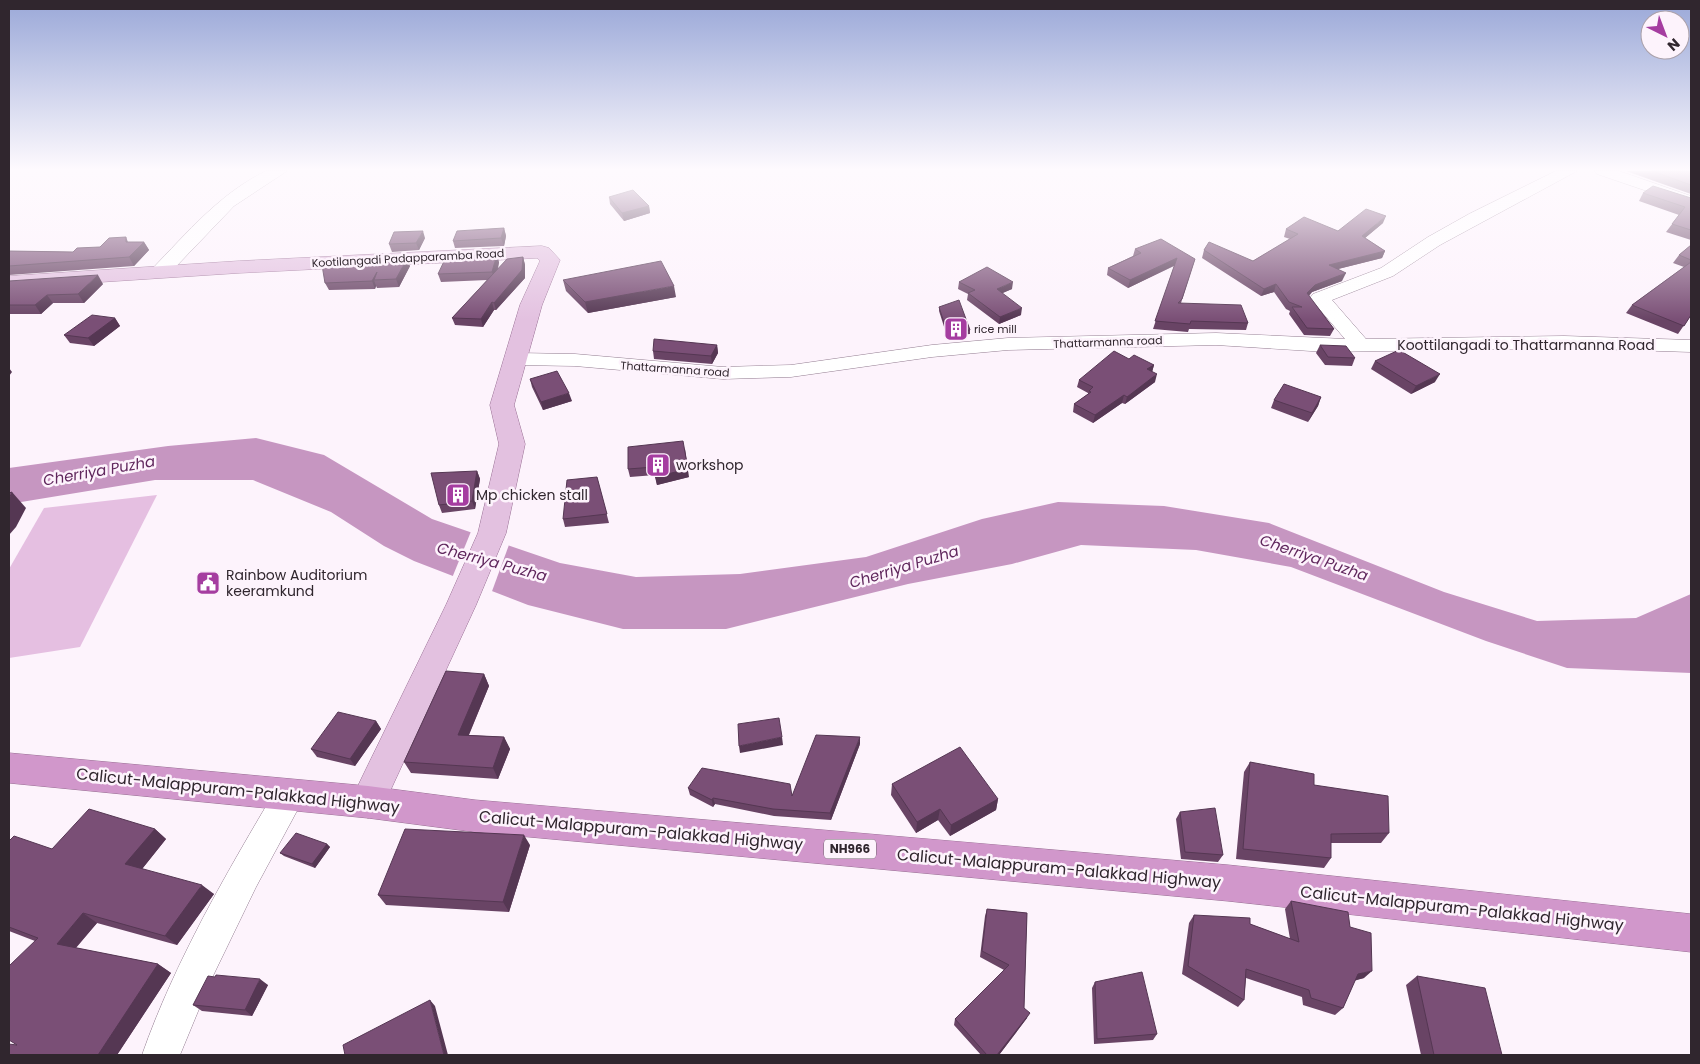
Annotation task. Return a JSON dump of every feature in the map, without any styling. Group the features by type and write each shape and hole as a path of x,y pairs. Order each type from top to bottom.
{"highway":[{"name":"Calicut-Malappuram-Palakkad Highway","path":"9,768 368,802 475,816 1228,883 1691,933"}],"main road":[{"name":"Kootilangadi Padapparamba Road","path":"9,282 239,267 542,252 550,260 531,306 502,405 512,444 492,533 461,605 368,802"}],"street":[{"path":"159,273 208,221"},
{"path":"1360,345 1320,298 1387,272 1442,236 1472,221"},
{"name":"Thattarmanna road","path":"516,359 575,360 723,374 791,371 932,351 1008,344 1216,339 1327,346 1360,345"},
{"name":"Koottilangadi to Thattarmanna Road","path":"1360,345 1564,342 1691,346"},
{"path":"161,1055 198,968 244,876 289,796"}],"shaded area":[{"path":"157,495 80,647 9,658 9,569 44,508"}],"water":[{"name":"Cherriya Puzha","path":"256,438 324,455 432,519 560,563 636,577 740,574 866,557 982,519 1058,502 1164,506 1269,523 1444,592 1537,621 1636,618 1691,594 1691,673 1567,668 1486,641 1291,567 1196,550 1081,545 1012,564 908,584 726,629 623,629 528,605 414,561 384,546 331,512 253,480 155,480 9,504 9,468 168,446"}],"pier":[{"path":"472,529 510,542 491,594 452,578"}],"building":[{"path":"1299,221 1313,221 1338,231 1351,221 1380,221 1362,236 1385,251 1329,265 1346,273 1315,285 1307,293 1334,329 1307,328 1292,307 1302,307 1289,302 1276,284 1264,289 1204,250 1209,242 1253,261 1298,234 1286,229"},
{"path":"1675,221 1691,221 1691,230 1672,224"},
{"path":"504,228 501,238 453,241 457,231"},
{"path":"423,231 416,243 389,244 394,232"},
{"path":"126,237 126,242 144,242 129,257 9,266 9,251 73,252 77,248 100,247 109,238"},
{"path":"1161,239 1195,259 1182,299 1178,303 1241,305 1248,323 1191,321 1190,324 1155,321 1177,258 1130,280 1108,268 1141,253 1135,249"},
{"path":"1691,245 1691,260 1679,255"},
{"path":"497,254 492,272 438,274 446,257"},
{"path":"523,257 522,270 494,303 492,302 481,319 452,318 507,259"},
{"path":"407,259 396,279 374,280 377,272 372,281 325,283 322,265 381,263 382,260"},
{"path":"661,261 674,286 585,302 563,280"},
{"path":"1691,262 1691,315 1684,326 1632,305"},
{"path":"987,267 1013,282 997,289 1022,308 1000,317 968,293 975,290 959,282"},
{"path":"98,275 78,294 47,295 35,305 9,305 9,281"},
{"path":"959,300 970,330 947,332 939,307"},
{"path":"92,315 115,318 88,338 64,335"},
{"path":"654,339 717,345 711,356 653,351"},
{"path":"1320,345 1346,346 1355,358 1328,357"},
{"path":"1399,350 1440,374 1416,386 1375,361"},
{"path":"1114,351 1129,359 1134,355 1154,365 1147,369 1157,374 1127,397 1124,395 1095,415 1074,404 1091,392 1089,391 1093,387 1079,380"},
{"path":"557,371 569,393 541,402 530,379"},
{"path":"1284,384 1321,397 1312,413 1274,400"},
{"name":"workshop","path":"683,441 688,469 655,477 654,467 628,469 628,447"},
{"name":"Mp chicken stall","path":"477,471 472,501 439,505 431,473"},
{"path":"597,477 607,514 563,519 567,480"},
{"path":"446,671 484,674 458,735 504,737 493,768 404,762"},
{"path":"338,712 376,721 350,759 311,749"},
{"path":"779,718 782,737 739,746 738,724"},
{"path":"816,735 860,737 830,813 773,809 713,798 712,800 688,788 702,768 790,784 792,796"},
{"path":"960,747 998,799 951,825 940,809 917,822 892,784"},
{"path":"1250,762 1314,774 1314,785 1388,796 1389,833 1331,834 1331,858 1243,849"},
{"path":"1215,808 1223,855 1185,852 1180,812"},
{"path":"89,809 155,829 125,864 202,885 165,936 83,913 57,944 158,964 98,1055 9,1055 9,1044 17,1045 9,1040 9,966 38,938 9,927 9,841 14,836 52,849"},
{"path":"405,829 524,835 503,902 378,895"},
{"path":"296,833 327,844 312,864 280,853"},
{"path":"1291,901 1348,912 1350,927 1371,933 1372,971 1358,974 1343,1008 1311,998 1309,990 1246,969 1244,1000 1188,966 1194,915 1250,918 1250,924 1299,942"},
{"path":"987,909 1027,913 1024,1008 1030,1013 997,1055 987,1055 955,1019 1009,965 982,951"},
{"path":"1142,972 1157,1034 1097,1039 1095,982"},
{"path":"216,975 260,979 245,1010 193,1005 208,976 215,977"},
{"path":"1417,976 1485,988 1502,1055 1434,1055"},
{"path":"430,1000 444,1055 345,1055 343,1045"}],"place":[{"name":"rice mill","path":"956,329"},
{"name":"workshop","path":"658,465"},
{"name":"Mp chicken stall","path":"458,495"},
{"name":"Rainbow Auditorium keeramkund","path":"208,583"}]}
